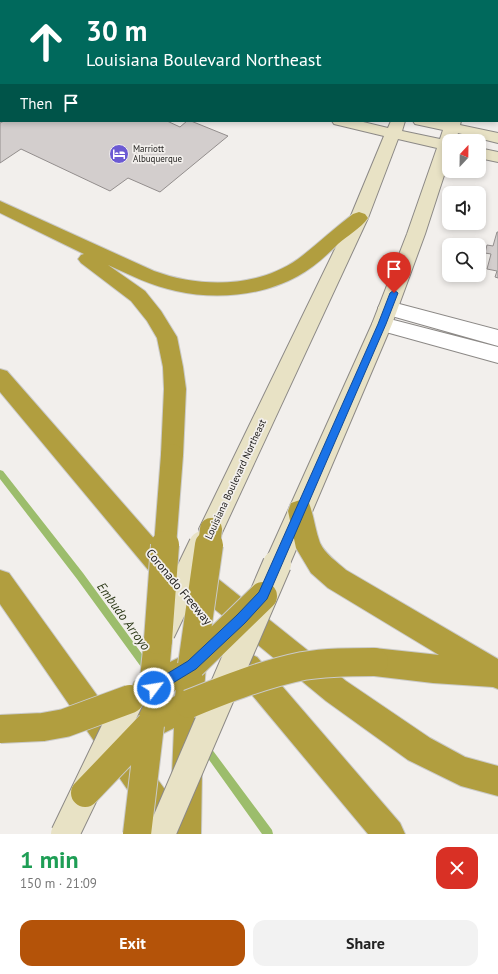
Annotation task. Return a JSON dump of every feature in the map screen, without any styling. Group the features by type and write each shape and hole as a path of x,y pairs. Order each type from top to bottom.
{"highway":[{"path":"0,206 51,232 145,274 176,285 210,289 242,287 264,283 284,275 302,265 322,250 335,236 359,218"},
{"path":"51,232 94,264 116,278 138,296 154,316 167,337 173,367 174,389 172,455 158,640"},
{"name":"Coronado Freeway","path":"0,377 389,834"},
{"path":"300,511 309,548 320,564 338,579 497,674"},
{"path":"116,512 336,691 419,749 461,771 498,781"},
{"path":"185,834 189,704 192,665 216,519"},
{"path":"0,582 177,834"},
{"path":"0,729 43,727 65,723 142,693 192,665 263,596"},
{"path":"85,792 150,725 189,704 222,691 283,672 321,664 374,662 433,669 497,674"},
{"path":"137,834 150,725 142,693"}],"main road":[{"path":"348,122 443,134"},
{"path":"422,122 448,134"},
{"name":"Louisiana Boulevard Northeast","path":"65,834 85,792 142,693 158,640 359,218 395,127"},
{"path":"486,137 498,138"},
{"path":"486,154 498,157"},
{"path":"161,834 385,316 416,234 442,158"}],"street":[{"path":"385,316 498,338"},
{"path":"385,316 498,355"}],"building":[{"name":"Marriott Albuquerque","path":"169,122 180,127 186,122 193,122 228,136 160,192 128,178 110,191 21,149 0,163 0,123"},
{"path":"498,232 498,278 495,277 497,271 487,269 491,254 486,253 487,245 493,246"}],"waterway":[{"name":"Embudo Arroyo","path":"0,473 80,576 147,668"},
{"name":"Embudo Arroyo","path":"161,687 175,707"},
{"name":"Embudo Arroyo","path":"205,747 268,834"}],"place":[{"name":"Marriott Albuquerque","path":"119,154"}],"route":[{"path":"154,688 192,665 263,596 382,324 394,293"}]}
